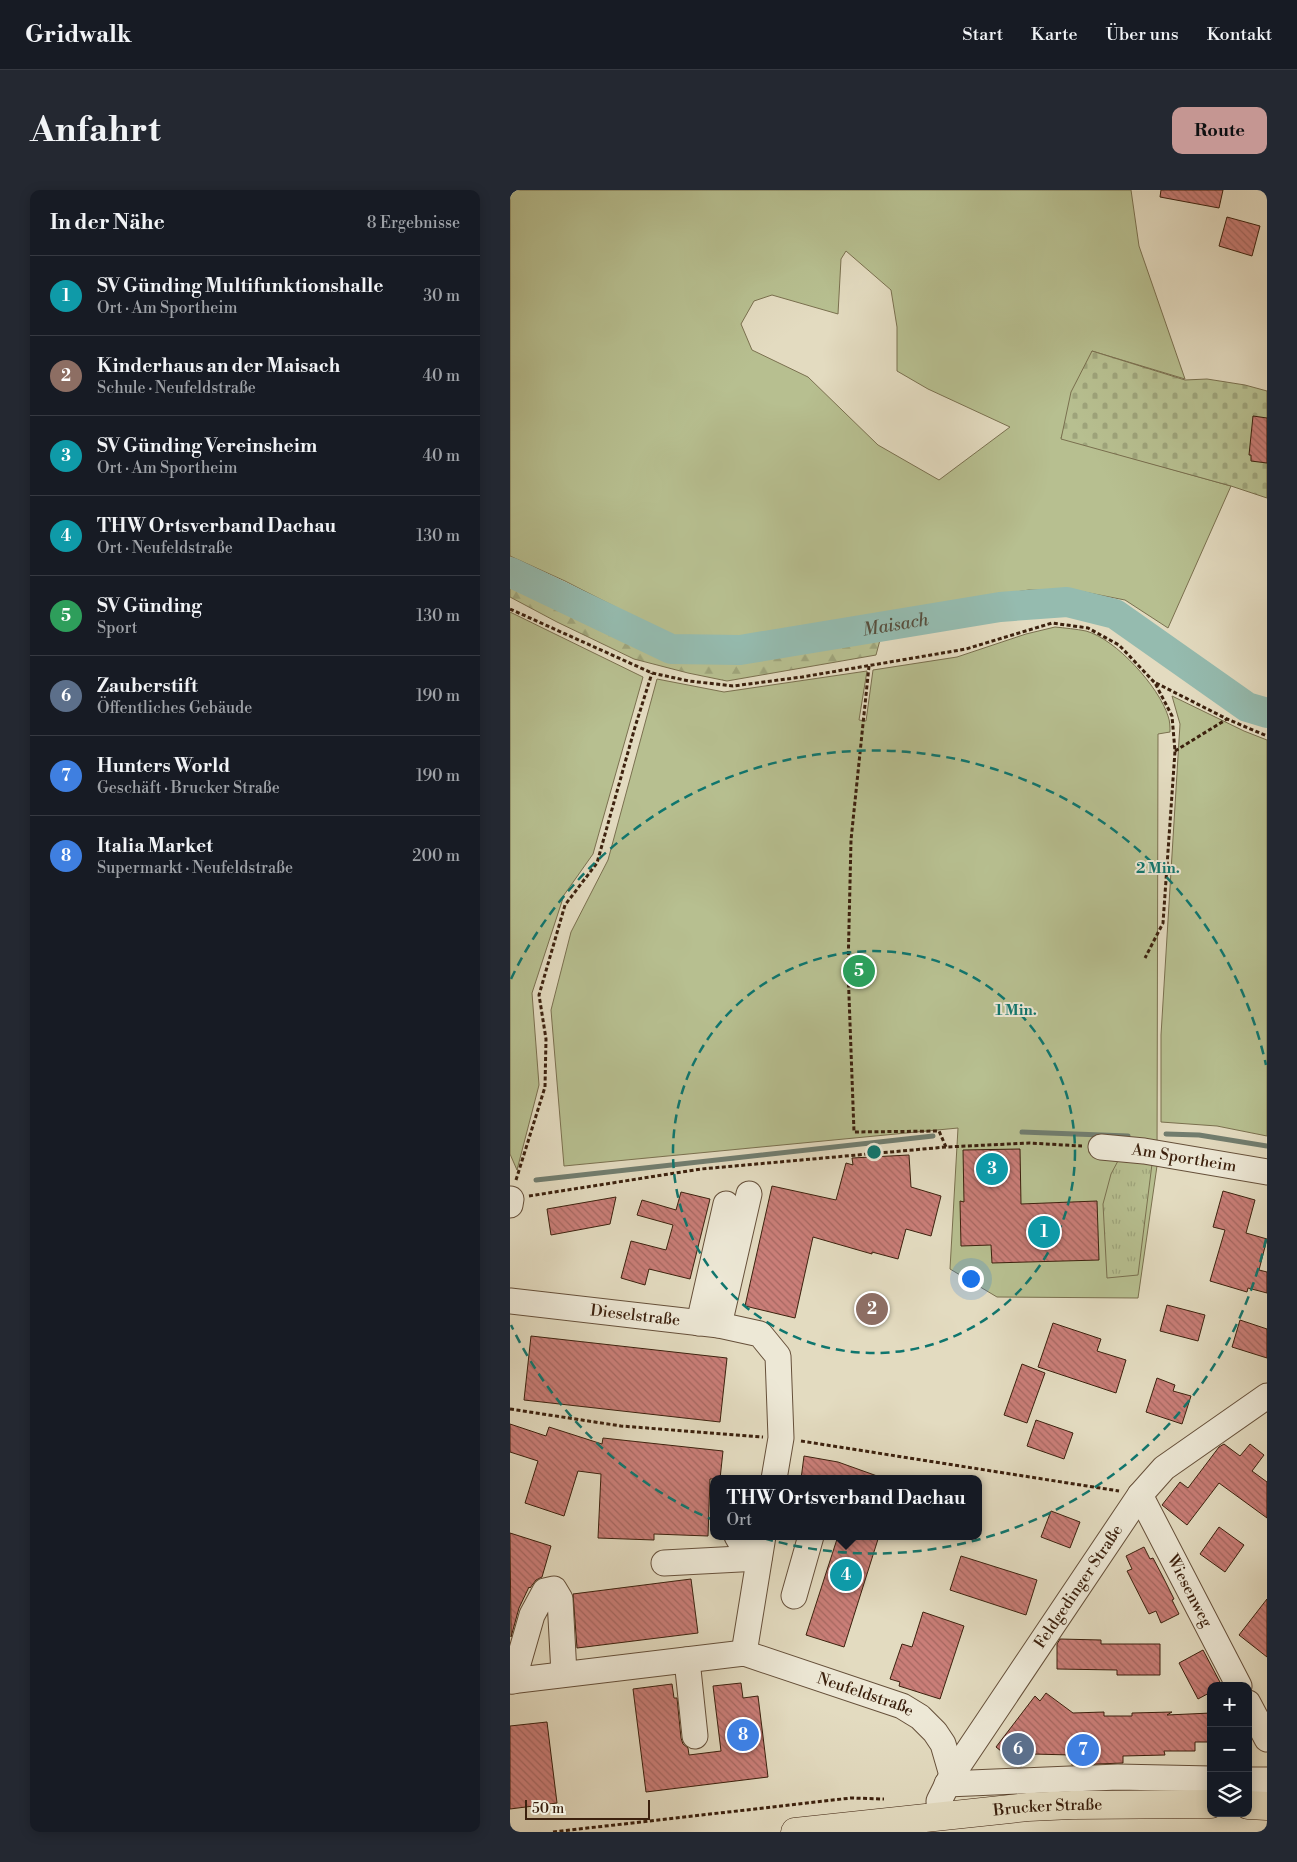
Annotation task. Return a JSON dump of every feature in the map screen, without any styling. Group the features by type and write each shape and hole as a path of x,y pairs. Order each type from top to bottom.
{"main road":[{"name":"Brucker Straße","path":"796,1832 1028,1807 1207,1804"},
{"path":"1252,1805 1267,1806"}],"street":[{"name":"Am Sportheim","path":"1101,1147 1144,1151 1267,1172"},
{"path":"709,1324 749,1194"},
{"path":"709,1324 726,1204"},
{"name":"Dieselstraße","path":"510,1301 709,1324 760,1334 778,1356 781,1438"},
{"name":"Feldgedinger Straße","path":"940,1816 939,1801 949,1779 1140,1494 1164,1468 1267,1396"},
{"path":"775,1475 781,1438"},
{"name":"Wiesenweg","path":"1140,1494 1237,1682"},
{"path":"739,1540 760,1555 796,1590 810,1540"},
{"path":"664,1564 760,1555"},
{"path":"744,1653 760,1555"},
{"path":"513,1670 532,1615 545,1591 554,1589 560,1599 564,1674"},
{"name":"Neufeldstraße","path":"513,1670 564,1674 744,1653 902,1706 920,1717 943,1744 949,1779"},
{"path":"687,1660 695,1736"},
{"path":"1252,1711 1267,1739"},
{"path":"949,1779 1118,1777 1207,1779"},
{"path":"1252,1780 1267,1780"}],"path":[{"path":"510,609 652,673 690,681 733,686 802,677 966,648 1052,623 1088,628 1119,645 1155,682 1172,716 1175,751 1162,923 1145,958"},
{"path":"869,666 851,840 848,968 854,1132 939,1131 946,1147"},
{"path":"652,673 597,863 565,906 539,995 546,1039 545,1086 510,1202 701,1168 946,1147 1029,1143 1101,1147"},
{"path":"1155,682 1227,719 1267,736"},
{"path":"1175,751 1227,719"},
{"path":"510,1409 621,1426 781,1438 1140,1494"},
{"path":"552,1832 851,1798 889,1799"}],"green space":[{"path":"510,190 1131,190 1139,246 1185,379 1092,351 1061,438 1231,486 1168,628 1125,600 1079,591 1029,590 923,606 753,638 704,644 670,635 565,581 510,556","holes":["846,251 891,290 897,327 897,371 928,389 1010,427 939,480 878,445 808,377 752,350 741,324 754,301 772,295 838,314 841,259"]},
{"path":"1092,351 1185,380 1207,379 1245,385 1267,391 1267,498 1231,486 1061,439 1071,392"},
{"path":"510,586 665,659 744,661 846,643 880,640 876,655 727,681 634,659 510,597"},
{"path":"510,612 643,677 593,854 564,895 532,993 539,1085 517,1170 510,1154"},
{"path":"1055,627 1086,631 1098,636 1123,654 1146,678 1156,692 1170,722 1170,732 1158,734 1157,1166 1138,1298 997,1297 950,1269 958,1128 564,1166 551,1010 571,932 608,860 657,679 724,692 867,671 859,720 866,721 873,670 957,657 1026,634"},
{"path":"1172,696 1267,740 1267,1136 1217,1126 1161,1122 1161,1035 1180,724"},
{"path":"1119,1159 1152,1164 1138,1275 1107,1278 1103,1204 1111,1174"}],"building":[{"path":"1161,190 1223,190 1219,208 1160,197"},
{"path":"1227,217 1260,226 1252,256 1219,246"},
{"path":"1253,416 1267,418 1267,463 1251,461 1251,455 1249,455"},
{"path":"1020,1149 1021,1204 1097,1201 1099,1260 992,1263 991,1245 961,1246 960,1201 964,1202 963,1150"},
{"path":"909,1155 911,1187 941,1196 931,1236 906,1229 898,1259 872,1252 872,1254 813,1237 795,1318 745,1306 772,1186 836,1200 846,1163 853,1165 852,1158"},
{"path":"1223,1191 1255,1200 1246,1233 1267,1239 1259,1270 1267,1272 1267,1293 1248,1288 1247,1292 1210,1281 1225,1230 1213,1227"},
{"path":"681,1192 710,1199 690,1279 649,1269 645,1285 621,1278 631,1241 666,1250 673,1225 637,1215 642,1200 676,1210"},
{"path":"616,1197 610,1224 551,1235 547,1209"},
{"path":"1167,1305 1205,1315 1198,1341 1160,1331"},
{"path":"1240,1320 1267,1329 1267,1358 1232,1347"},
{"path":"1053,1323 1101,1339 1097,1351 1126,1360 1116,1393 1038,1367"},
{"path":"531,1336 727,1358 720,1422 524,1400"},
{"path":"1022,1364 1045,1373 1027,1423 1004,1415"},
{"path":"1157,1378 1175,1385 1173,1391 1191,1396 1182,1424 1146,1412"},
{"path":"1036,1420 1073,1433 1064,1459 1027,1446"},
{"path":"510,1424 546,1436 549,1427 602,1444 603,1438 723,1451 720,1475 710,1475 708,1536 654,1534 654,1540 598,1538 601,1474 578,1471 564,1516 525,1503 538,1461 510,1452"},
{"path":"1224,1444 1240,1456 1250,1444 1264,1455 1252,1471 1267,1482 1267,1518 1219,1483 1187,1525 1162,1505 1180,1482 1188,1488 1219,1447"},
{"path":"804,1456 838,1462 874,1475 802,1475"},
{"path":"1051,1511 1080,1522 1070,1548 1041,1537"},
{"path":"1219,1527 1244,1545 1225,1572 1200,1554"},
{"path":"510,1533 551,1546 542,1577 529,1587 519,1608 511,1637"},
{"path":"837,1540 878,1540 844,1647 806,1635"},
{"path":"1144,1547 1150,1559 1153,1558 1163,1577 1179,1614 1161,1623 1156,1611 1149,1614 1127,1571 1132,1569 1126,1556"},
{"path":"961,1556 1037,1580 1026,1615 950,1590"},
{"path":"691,1579 698,1633 577,1648 573,1594"},
{"path":"1267,1599 1267,1657 1239,1635"},
{"path":"923,1612 964,1626 940,1699 899,1686 900,1682 890,1679 902,1644 912,1647"},
{"path":"1060,1639 1101,1640 1101,1644 1160,1644 1160,1675 1117,1675 1117,1670 1057,1669 1057,1644"},
{"path":"1203,1650 1220,1682 1207,1682 1207,1694 1198,1699 1179,1663"},
{"path":"741,1683 743,1698 758,1696 768,1777 646,1792 633,1689 672,1684 674,1698 677,1698 681,1738 683,1744 688,1748 689,1755 721,1751 713,1686"},
{"path":"1046,1693 1073,1713 1104,1712 1104,1716 1132,1716 1132,1713 1172,1712 1167,1715 1207,1713 1207,1742 1195,1742 1195,1751 1164,1751 1165,1755 1123,1756 1123,1763 1072,1765 1072,1755 1032,1754 1021,1767 996,1747 1035,1696 1040,1701"},
{"path":"547,1722 557,1803 510,1809 510,1726"}],"waterway":[{"name":"Maisach","path":"510,572 671,649 740,650 1000,607 1067,602 1115,614 1247,707 1267,713"},
{"path":"1022,1132 1128,1136"},
{"path":"1166,1134 1199,1135 1267,1146"},
{"path":"536,1180 933,1136"}],"place":[{"name":"SV Günding","path":"859,971"},
{"name":"SV Günding Vereinsheim","path":"992,1169"},
{"name":"SV Günding Multifunktionshalle","path":"1044,1232"},
{"name":"Kinderhaus an der Maisach","path":"872,1309"},
{"name":"THW Ortsverband Dachau","path":"846,1575"},
{"name":"Italia Market","path":"743,1735"},
{"name":"Zauberstift","path":"1018,1749"},
{"name":"Hunters World","path":"1083,1750"}]}
